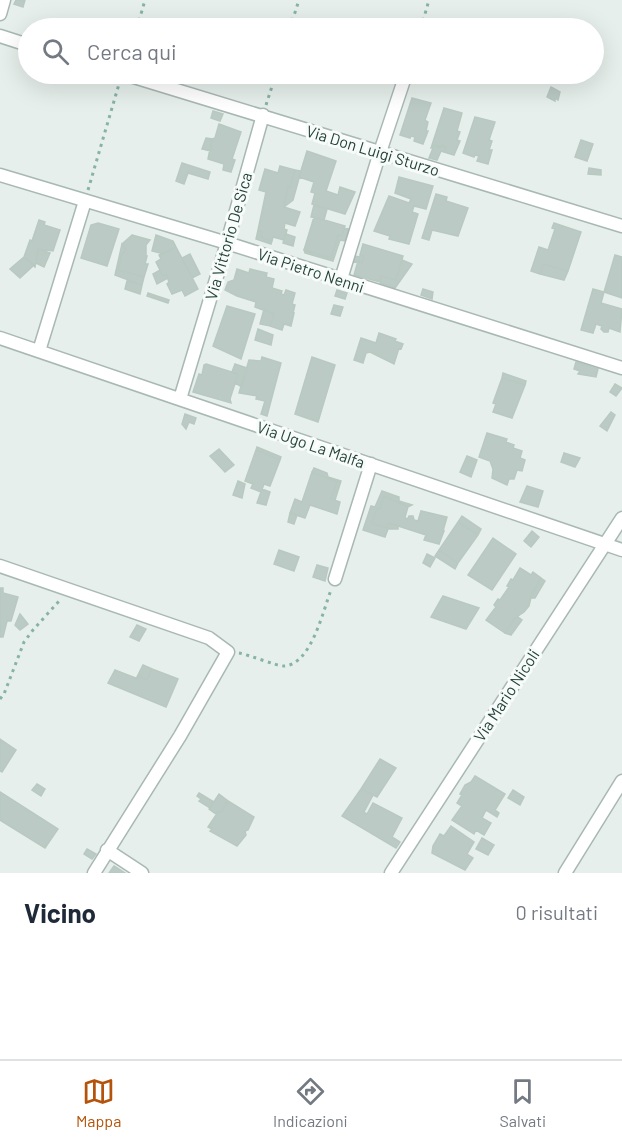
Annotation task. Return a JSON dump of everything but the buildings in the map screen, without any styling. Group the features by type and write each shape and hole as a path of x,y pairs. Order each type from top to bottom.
{"street":[{"path":"0,14 4,0"},
{"path":"0,36 18,42"},
{"name":"Via Don Luigi Sturzo","path":"141,84 262,115 622,226"},
{"path":"341,279 403,84"},
{"name":"Via Vittorio De Sica","path":"180,399 227,243 262,115"},
{"name":"Via Pietro Nenni","path":"0,175 227,243 622,368"},
{"path":"39,351 85,201"},
{"name":"Via Ugo La Malfa","path":"0,338 622,550"},
{"path":"335,579 371,465"},
{"name":"Via Mario Nicoli","path":"391,873 622,518"},
{"path":"0,566 209,638 228,652 180,736 94,873"},
{"path":"565,873 622,781"},
{"path":"107,850 142,873"}],"path":[{"path":"139,18 145,0"},
{"path":"293,18 299,0"},
{"path":"424,18 429,0"},
{"path":"85,201 120,84"},
{"path":"262,115 273,84"},
{"path":"228,652 248,654 284,666 299,660 312,644 335,579"},
{"path":"0,699 24,642 56,606 67,589"}]}
